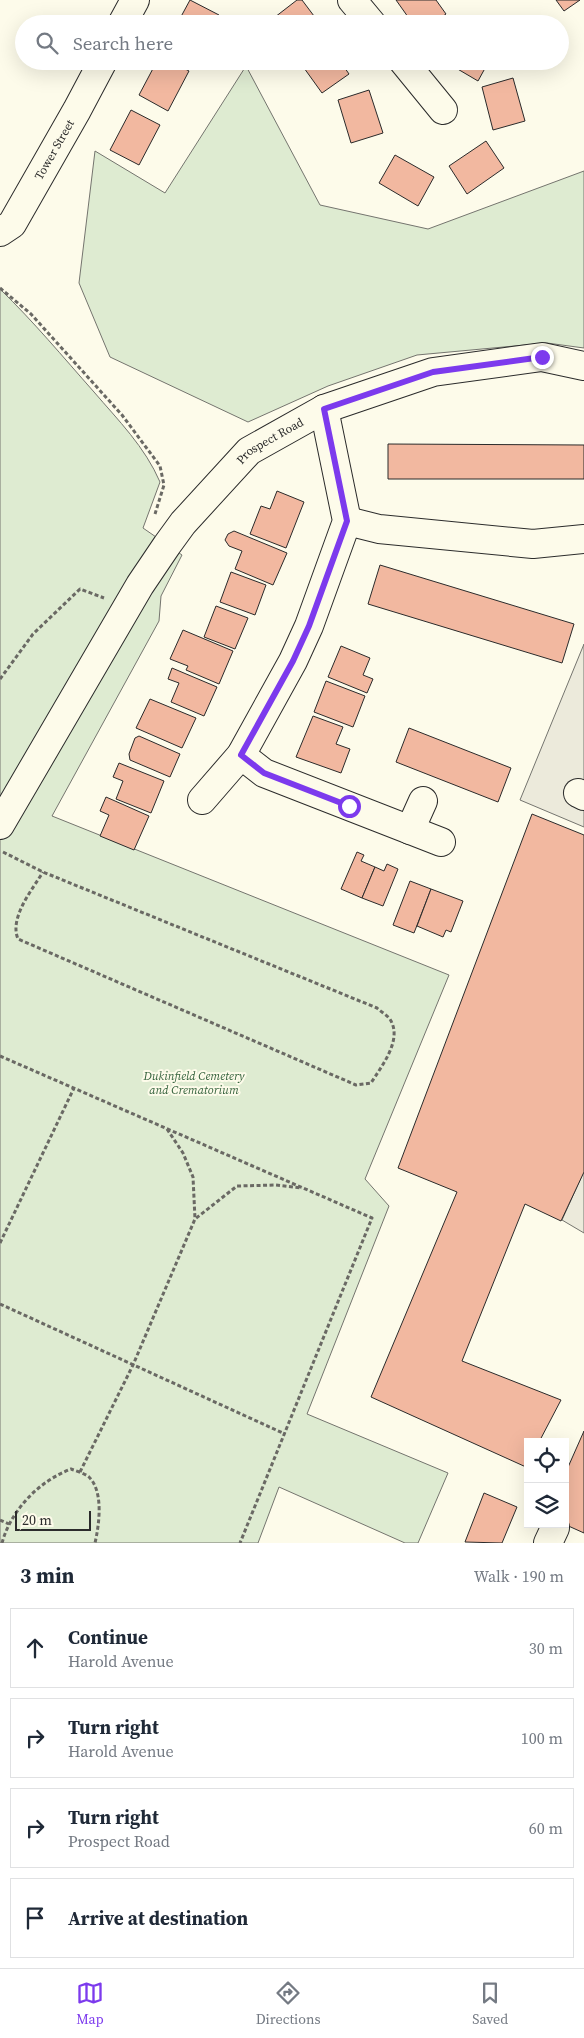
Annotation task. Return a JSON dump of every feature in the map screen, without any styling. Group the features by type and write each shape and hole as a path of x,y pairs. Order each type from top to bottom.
{"street":[{"path":"127,15 135,0"},
{"path":"352,0 364,15"},
{"name":"Tower Street","path":"0,232 12,224 78,110 98,70"},
{"path":"410,70 443,110"},
{"name":"Prospect Road","path":"0,825 127,608 180,528 249,451 324,409 433,372 542,357 584,366"},
{"path":"202,800 241,755 293,661 309,626 347,521 324,409"},
{"path":"347,521 379,529 533,544 584,538"},
{"path":"241,755 264,773 440,842"},
{"path":"410,830 423,801"}],"path":[{"path":"0,288 30,314 116,408 160,466 164,485 154,517 180,528"},
{"path":"0,679 33,634 80,589 127,608"},
{"path":"0,850 43,872 377,1008 391,1020 395,1034 382,1066 371,1083 356,1085 18,939 14,931 19,913 43,872"},
{"path":"0,1056 372,1218 240,1543"},
{"path":"0,1242 74,1088"},
{"path":"80,1472 133,1365 196,1219 193,1177 183,1152 166,1128"},
{"path":"196,1219 237,1186 275,1186 305,1189"},
{"path":"0,1304 285,1434"},
{"path":"2,1543 9,1524 28,1497 57,1474 70,1469 80,1472 89,1478 95,1488 100,1509 95,1543"},
{"path":"0,1520 9,1524"}],"green space":[{"path":"243,70 248,70 320,205 428,229 584,171 584,348 547,343 417,355 328,386 248,422 110,357 79,283 95,151 165,193"},
{"name":"Dukinfield Cemetery and Crematorium","path":"0,289 48,340 147,457 160,482 143,528 182,555 161,596 159,621 52,816 449,975 365,1179 389,1206 307,1414 448,1473 418,1543 405,1543 279,1487 258,1543 0,1543"}],"shaded area":[{"path":"584,644 584,827 520,800"},
{"path":"584,1171 584,1233 562,1220"}],"building":[{"path":"190,0 219,15 182,15"},
{"path":"297,0 302,0 313,15 278,15"},
{"path":"396,0 436,0 446,14 445,15 407,15"},
{"path":"556,0 580,0 564,11"},
{"path":"152,70 189,71 168,111 139,95"},
{"path":"305,70 346,70 349,74 322,93"},
{"path":"459,70 484,70 478,81"},
{"path":"513,78 525,121 493,130 482,87"},
{"path":"369,90 383,133 351,143 338,100"},
{"path":"131,110 160,125 139,165 110,150"},
{"path":"486,141 504,168 467,194 449,166"},
{"path":"395,155 434,177 418,206 379,183"},
{"path":"388,444 584,445 584,479 388,479"},
{"path":"277,491 304,502 286,548 250,534 261,506 270,509"},
{"path":"234,531 287,553 273,585 235,569 242,551 229,546 225,540 228,534"},
{"path":"380,565 574,624 562,663 368,604"},
{"path":"231,572 266,585 255,615 220,602"},
{"path":"216,606 248,618 235,649 204,637"},
{"path":"183,630 233,651 219,684 186,670 188,666 170,659"},
{"path":"341,646 370,658 363,675 373,679 367,693 328,677"},
{"path":"172,668 217,687 204,716 171,702 179,683 168,679"},
{"path":"326,681 365,696 353,727 314,712"},
{"path":"150,699 196,718 182,748 136,728"},
{"path":"313,716 343,727 336,744 350,749 341,773 296,757"},
{"path":"409,728 511,768 498,802 396,762"},
{"path":"139,736 180,754 170,777 130,760 129,754 135,738"},
{"path":"119,763 164,781 151,813 116,799 123,781 113,777"},
{"path":"106,797 149,816 134,850 100,836 109,815 100,811"},
{"path":"532,814 584,835 584,1172 561,1221 525,1204 462,1361 561,1400 541,1438 524,1438 524,1466 371,1397 457,1192 398,1168"},
{"path":"357,852 364,855 361,861 375,867 362,898 341,889"},
{"path":"387,864 398,869 383,906 362,898 375,867 384,871"},
{"path":"410,881 431,889 414,933 393,925"},
{"path":"431,889 463,901 451,932 446,930 443,937 417,926"},
{"path":"584,1431 584,1533 569,1526 569,1465"},
{"path":"484,1493 517,1507 502,1543 465,1542"}],"route":[{"path":"349,806 264,773 241,755 260,724 309,626 347,521 324,409 433,372 542,357"}]}
